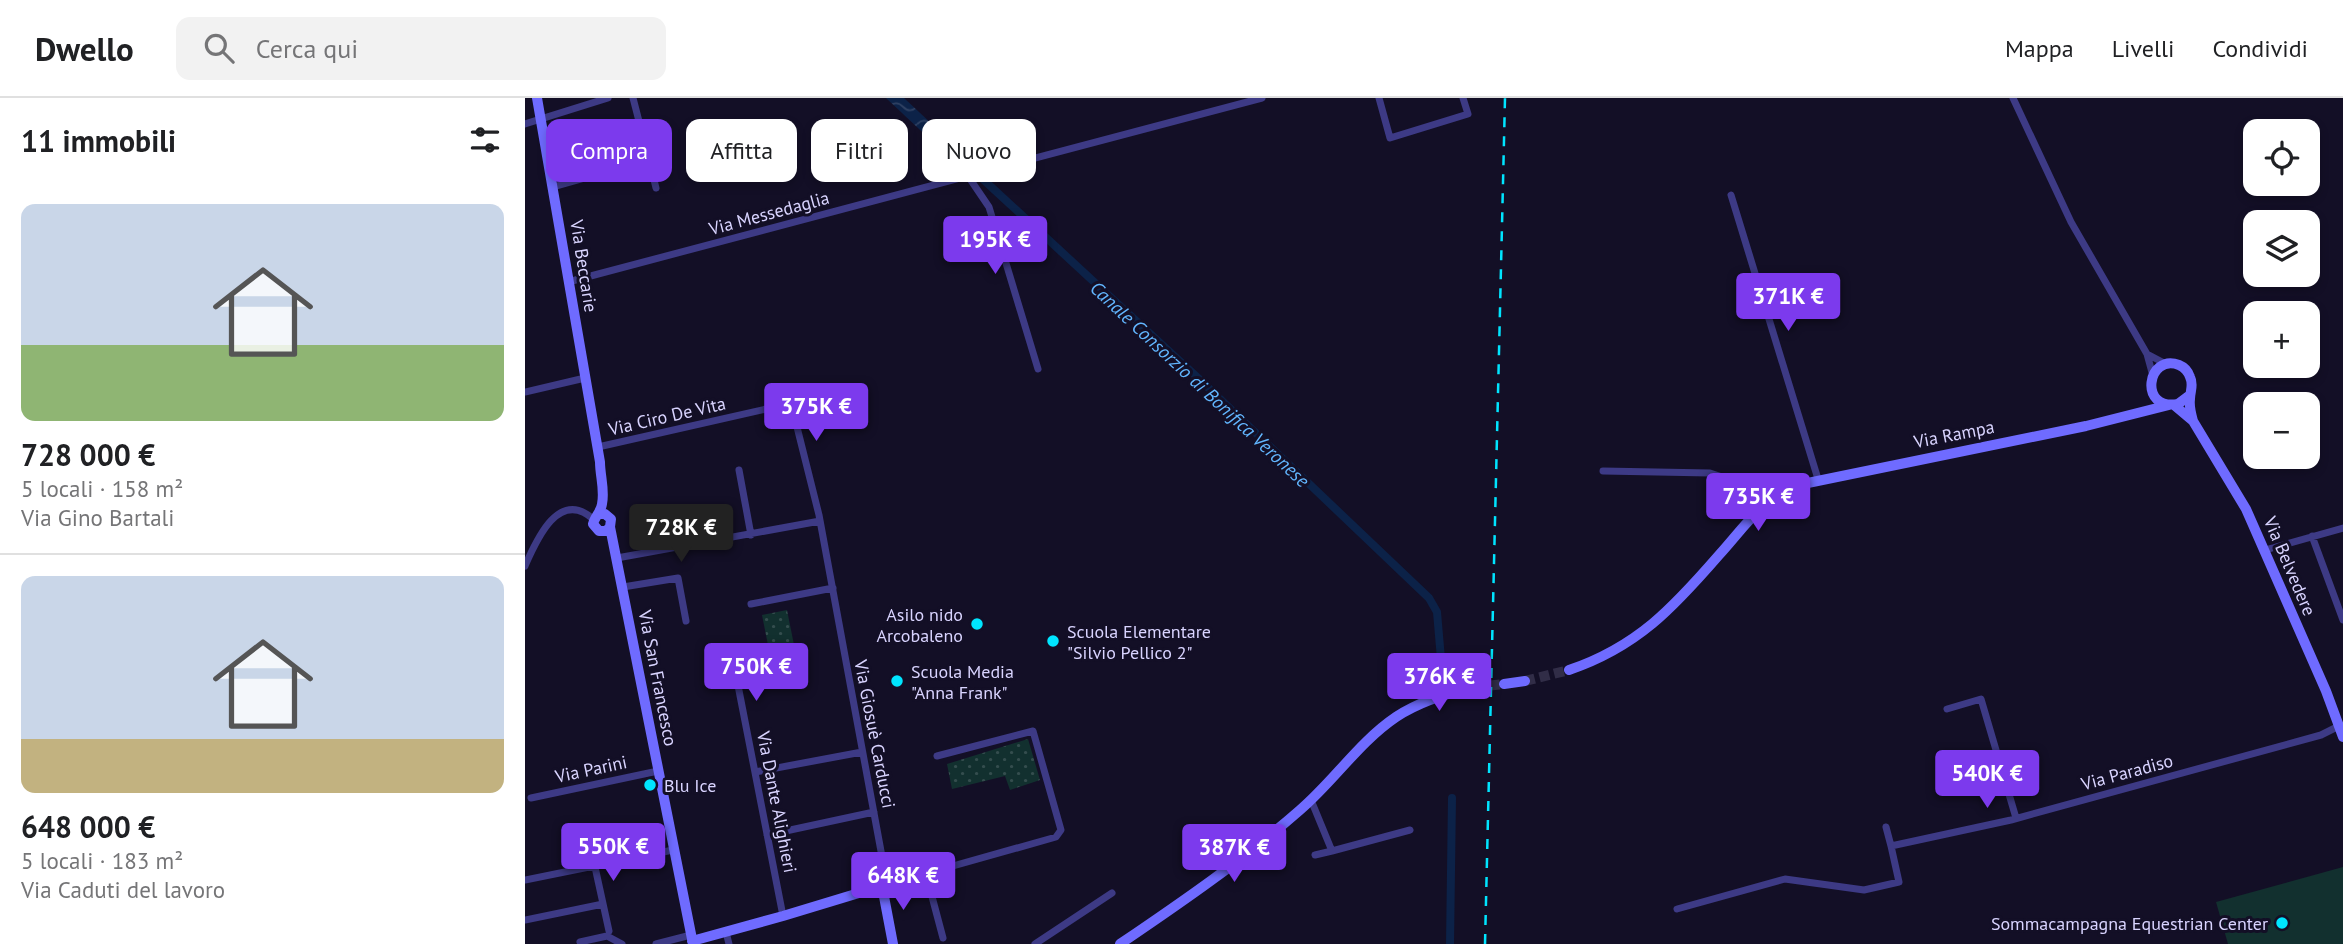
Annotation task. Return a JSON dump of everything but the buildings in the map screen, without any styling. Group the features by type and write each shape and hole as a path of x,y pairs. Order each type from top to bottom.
{"street":[{"name":"Via Beccarie","path":"537,98 580,352"},
{"path":"525,124 608,98"},
{"path":"633,98 638,119"},
{"name":"Via Messedaglia","path":"1036,159 1262,98"},
{"path":"1379,98 1391,138 1468,114 1463,98"},
{"name":"Via Belvedere","path":"2013,98 2071,222 2147,354 2153,376 2152,391 2159,401 2171,405 2193,421 2246,509 2342,731"},
{"path":"553,187 571,182"},
{"path":"654,182 656,188"},
{"name":"Via Messedaglia","path":"568,282 945,182"},
{"path":"972,182 989,207 1038,369"},
{"path":"1731,195 1818,480"},
{"name":"Via San Francesco","path":"580,352 600,462 603,522 617,556 692,940"},
{"name":"Via Belvedere","path":"2147,354 2166,365 2181,366 2189,374 2192,384 2190,395 2193,421"},
{"path":"2153,376 2158,368 2166,365"},
{"path":"525,392 585,378"},
{"path":"2139,412 2152,391"},
{"path":"2171,405 2182,402 2190,395"},
{"name":"Via Ciro De Vita","path":"597,447 788,405 794,412 820,521"},
{"name":"Via Rampa","path":"1569,670 1605,656 1645,632 1696,582 1759,508 1798,485 2086,426 2171,405"},
{"path":"739,470 751,535"},
{"path":"1603,471 1710,473 1777,495"},
{"path":"525,566 544,526 559,514 576,510 603,522"},
{"path":"617,556 820,521"},
{"name":"Via Giosuè Carducci","path":"820,521 883,862 882,886"},
{"path":"2265,550 2343,528"},
{"path":"2312,536 2343,620"},
{"path":"623,587 678,578 687,621"},
{"path":"751,604 833,588"},
{"name":"Via Dante Alighieri","path":"783,916 735,670 794,659"},
{"path":"1504,684 1525,681"},
{"path":"1119,944 1211,882 1311,800 1371,737 1395,718 1416,705 1475,687"},
{"path":"1947,709 1981,699 2016,818"},
{"name":"Via Paradiso","path":"1891,846 2016,818 2342,731"},
{"path":"656,944 692,940 726,932 1056,838 1061,830 1033,732 937,756"},
{"path":"755,772 862,752"},
{"name":"Via Parini","path":"531,798 659,771"},
{"path":"1311,800 1332,851"},
{"path":"767,835 874,812"},
{"path":"1677,909 1785,879 1864,890 1899,882 1886,827"},
{"path":"1315,855 1410,830"},
{"path":"525,880 673,850"},
{"path":"596,867 609,931"},
{"path":"926,874 943,938"},
{"path":"882,886 893,944"},
{"path":"1035,944 1112,893"},
{"path":"525,920 603,905"},
{"path":"1131,944 1144,927"},
{"path":"726,932 729,944"},
{"path":"581,944 580,942 607,936 622,944"}],"green space":[{"path":"787,610 794,645 769,650 762,615"},
{"path":"1028,739 1040,780 1010,790 1005,776 952,789 947,764"},
{"name":"Sommacampagna Equestrian Center","path":"2343,867 2343,944 2228,944 2216,902"}],"water":[{"path":"886,98 904,98 926,119 922,119 922,132"}],"waterway":[{"name":"Canale Consorzio di Bonifica Veronese","path":"986,182 1198,378 1429,598 1437,612 1441,659"},
{"name":"Canale Consorzio di Bonifica Veronese","path":"1450,944 1452,798"}],"tunnel":[{"path":"1525,681 1569,670"},
{"path":"1475,687 1504,684"}],"railway":[{"path":"1485,944 1505,98"}],"place":[{"name":"Asilo nido Arcobaleno","path":"977,624"},
{"name":"Scuola Elementare \"Silvio Pellico 2\"","path":"1053,641"},
{"name":"Scuola Media \"Anna Frank\"","path":"897,681"},
{"name":"Blu Ice","path":"650,785"},
{"name":"Sommacampagna Equestrian Center","path":"2282,923"}]}
